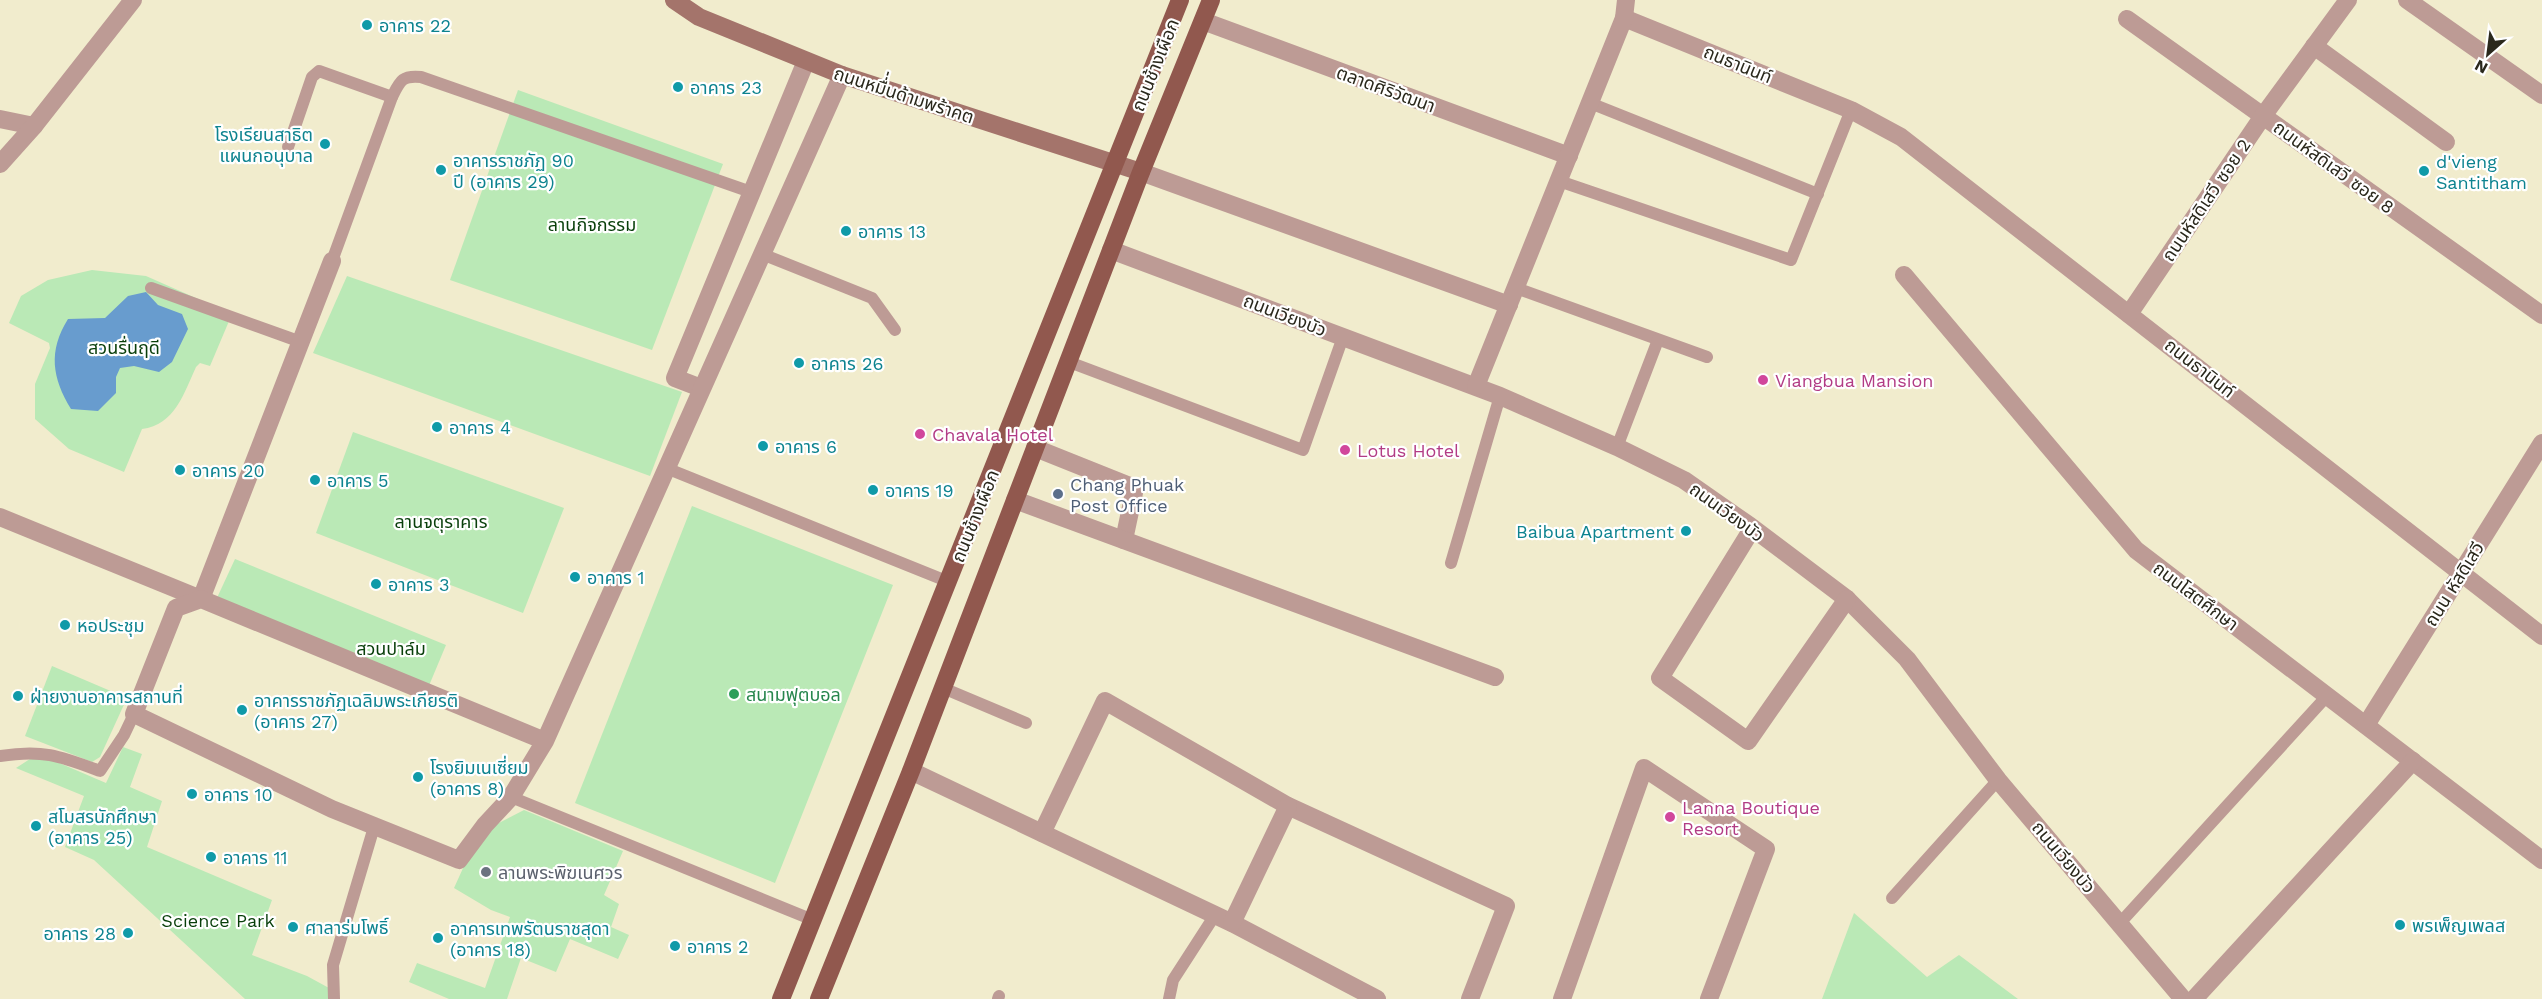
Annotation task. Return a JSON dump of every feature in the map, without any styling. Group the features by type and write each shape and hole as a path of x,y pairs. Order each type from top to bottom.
{"main road":[{"name":"ถนนช้างเผือก","path":"781,999 1180,0"},
{"name":"ถนนช้างเผือก","path":"819,999 911,771 1141,172 1211,0"}],"street":[{"path":"0,164 34,126 133,0"},
{"name":"ถนนหมื่่นด้ามพร้าคต","path":"674,0 699,17 842,75 1141,172"},
{"name":"ถนนหัสดิเสวี ซอย 2","path":"2129,314 2263,116 2348,0"},
{"path":"2407,0 2542,95"},
{"path":"1476,386 1590,103 1625,9"},
{"name":"ถนธานินท์","path":"1625,9 1851,110"},
{"name":"ถนนหัสดิเสวี ซอย 8","path":"2127,19 2542,315"},
{"name":"ตลาดศิริวัฒนา","path":"1203,21 1569,156"},
{"path":"2314,46 2446,142"},
{"path":"701,388 675,378 806,61"},
{"path":"332,261 201,599 176,608 134,714 374,827 459,860 485,825 511,797 544,741 842,75"},
{"name":"ถนนธานินท์","path":"1851,110 1909,143 2542,636"},
{"path":"0,120 34,126"},
{"path":"1141,172 1512,296"},
{"name":"ถนนเวียงบัว","path":"1111,250 1476,386 1617,447 1684,480 1847,599 1907,659 1998,780 2183,999"},
{"name":"ถนนโสตศึกษา","path":"1904,275 2136,550 2542,860"},
{"name":"ถนน หัสดิเสวี","path":"2366,725 2542,443"},
{"path":"1035,448 1135,488 1124,540"},
{"path":"1015,500 1495,677"},
{"path":"0,517 544,741"},
{"path":"1752,529 1660,678 1748,741 1847,599"},
{"path":"1042,833 1105,701 1288,806 1506,906 1470,999"},
{"path":"2194,999 2413,761"},
{"path":"1562,999 1644,768 1766,849 1709,999"},
{"path":"911,771 1215,915 1354,994 1377,999"},
{"path":"1232,924 1288,806"}],"lane":[{"path":"288,147 312,77 319,71 392,97"},
{"path":"332,261 392,97 400,82 410,76 421,77 751,192"},
{"path":"1590,103 1818,194"},
{"path":"1559,181 1791,261 1851,110"},
{"path":"762,254 872,298 894,330"},
{"path":"151,288 301,342"},
{"path":"1512,296 1707,357"},
{"path":"1069,362 1303,450 1343,337"},
{"path":"1617,447 1658,340"},
{"path":"1451,563 1500,396"},
{"path":"666,468 949,582"},
{"path":"943,688 1026,723"},
{"path":"2120,923 2327,696"},
{"path":"0,756 25,752 53,754 100,771 124,735 134,714"},
{"path":"1892,898 1998,780"},
{"path":"511,797 813,920"},
{"path":"334,999 333,965 374,827"},
{"path":"1169,999 1173,980 1215,915"}],"green space":[{"name":"ลานกิจกรรม","path":"518,90 723,164 652,350 450,280"},
{"name":"สวนรื่นฤดี","path":"92,270 146,276 232,314 210,366 200,363 177,406 170,414 163,421 142,429 124,472 69,449 35,419 35,384 50,348 49,343 9,323 21,296 48,280"},
{"path":"347,276 682,392 650,476 313,353"},
{"name":"ลานจตุราคาร","path":"353,432 564,508 523,613 316,533"},
{"name":"สนามฟุตบอล","path":"692,506 893,585 775,883 575,803"},
{"name":"สวนปาล์ม","path":"235,559 446,645 428,688 216,600"},
{"path":"52,666 127,698 100,757 92,762 25,736"},
{"name":"Science Park","path":"123,747 142,754 130,787 162,801 147,847 272,900 252,955 307,976 329,988 330,999 245,999 94,860 65,847 84,796 16,768 33,757 57,762 106,783"},
{"path":"524,810 623,851 604,895 619,904 611,927 629,935 618,959 570,939 556,972 521,958 507,999 449,999 409,982 417,963 485,988 510,917 491,910 454,888 464,866 495,825"},
{"path":"1854,913 1927,977 1959,955 2018,999 1822,999"}],"water":[{"path":"146,292 158,305 182,314 188,329 172,362 159,372 134,366 120,368 116,377 116,393 98,411 71,409 56,375 55,364 57,342 68,319 105,318 128,296"}],"place":[{"name":"อาคาร 22","path":"367,25"},
{"name":"อาคาร 23","path":"678,87"},
{"name":"โรงเรียนสาธิต แผนกอนุบาล","path":"325,144"},
{"name":"อาคารราชภัฏ 90 ปี (อาคาร 29)","path":"441,170"},
{"name":"d'vieng Santitham","path":"2424,171"},
{"name":"อาคาร 13","path":"846,231"},
{"name":"อาคาร 26","path":"799,363"},
{"name":"Viangbua Mansion","path":"1763,380"},
{"name":"อาคาร 4","path":"437,427"},
{"name":"Chavala Hotel","path":"920,434"},
{"name":"อาคาร 6","path":"763,446"},
{"name":"Lotus Hotel","path":"1345,450"},
{"name":"อาคาร 20","path":"180,470"},
{"name":"อาคาร 5","path":"315,480"},
{"name":"อาคาร 19","path":"873,490"},
{"name":"Chang Phuak Post Office","path":"1058,494"},
{"name":"Baibua Apartment","path":"1686,531"},
{"name":"อาคาร 1","path":"575,577"},
{"name":"อาคาร 3","path":"376,584"},
{"name":"หอประชุม","path":"65,625"},
{"name":"สนามฟุตบอล","path":"734,694"},
{"name":"ฝ่ายงานอาคารสถานที่","path":"18,696"},
{"name":"อาคารราชภัฏเฉลิมพระเกียรติ (อาคาร 27)","path":"242,710"},
{"name":"โรงยิมเนเซี่ยม (อาคาร 8)","path":"418,777"},
{"name":"อาคาร 10","path":"192,794"},
{"name":"Lanna Boutique Resort","path":"1670,817"},
{"name":"สโมสรนักศึกษา (อาคาร 25)","path":"36,826"},
{"name":"อาคาร 11","path":"211,857"},
{"name":"ลานพระพิฆเนศวร","path":"486,872"},
{"name":"พรเพ็ญเพลส","path":"2400,925"},
{"name":"ศาลาร่มโพธิ์","path":"293,927"},
{"name":"อาคาร 28","path":"128,933"},
{"name":"อาคารเทพรัตนราชสุดา (อาคาร 18)","path":"438,938"},
{"name":"อาคาร 2","path":"675,946"}]}
